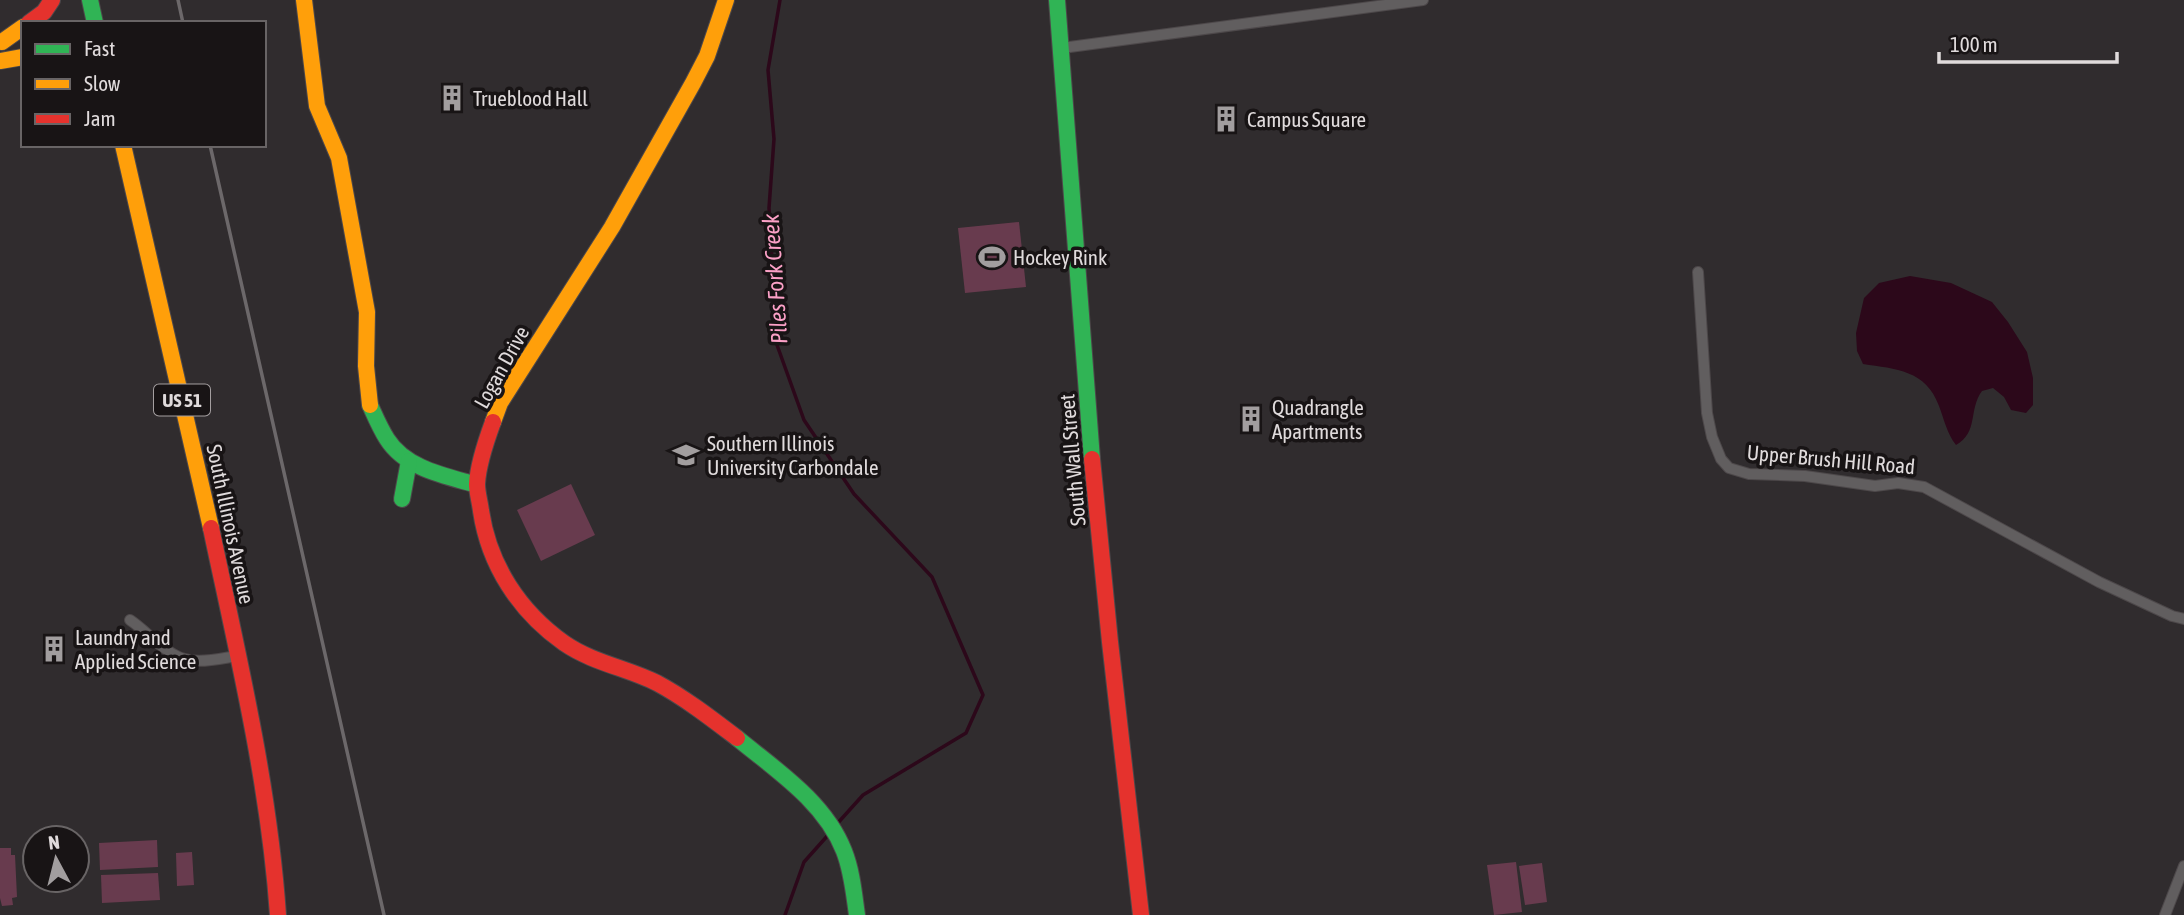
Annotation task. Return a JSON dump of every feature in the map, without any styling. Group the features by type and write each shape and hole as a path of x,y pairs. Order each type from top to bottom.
{"main road":[{"path":"32,21 44,12 52,0"},
{"path":"90,0 95,21"},
{"path":"304,0 317,106 340,158 367,312 368,401 388,441 409,461 477,485"},
{"name":"Logan Drive","path":"726,0 707,56 693,83 612,227 500,403 487,437 477,485 483,524 491,552 518,600 539,624 566,644 604,664 657,683 714,720 799,788 844,850 853,884 857,915"},
{"name":"South Wall Street","path":"1057,0 1084,368 1114,693 1141,915"},
{"path":"1,42 21,28"},
{"path":"1,42 21,38"},
{"path":"0,61 21,57"},
{"name":"South Illinois Avenue","path":"123,147 211,525 252,723 272,838 278,915"},
{"path":"402,499 409,461"}],"street":[{"path":"1062,48 1423,0"},
{"name":"Upper Brush Hill Road","path":"1698,272 1707,413 1712,437 1721,459 1729,468 1749,474 1805,476 1875,486 1898,483 1924,487 2099,582 2184,619"},
{"path":"130,620 172,654 183,659 237,656"},
{"path":"2165,915 2184,866"}],"shaded area":[{"name":"Hockey Rink","path":"1019,222 1026,287 965,293 958,228"},
{"path":"1910,276 1951,283 1992,302 2027,352 2033,378 2033,405 2026,413 2011,410 2004,397 1993,388 1982,391 1968,434 1956,445 1933,394 1918,378 1898,370 1863,364 1857,351 1856,333 1864,298 1879,283"},
{"path":"571,484 595,535 541,561 517,510"},
{"path":"157,840 158,867 100,870 99,843"},
{"path":"0,848 11,848 11,855 15,855 17,897 12,898 13,905 2,906 0,898"},
{"path":"192,852 194,885 177,886 176,853"},
{"path":"1516,862 1522,912 1494,915 1487,865"},
{"path":"1542,863 1547,902 1525,905 1519,866"},
{"path":"158,873 160,900 102,903 101,875"}],"waterway":[{"name":"Piles Fork Creek","path":"780,0 768,70 774,139 769,208 777,345 804,420 854,494 932,577 983,695 966,733 863,795 836,825"},
{"name":"Piles Fork Creek","path":"785,915 804,862 829,834"}],"railway":[{"path":"178,0 183,21"},
{"path":"210,147 384,915"}],"traffic: fast":[{"path":"90,0 95,21"},
{"path":"1057,0 1092,459"},
{"path":"370,405 387,439 405,458 428,470 477,485"},
{"path":"402,499 409,461"},
{"path":"737,738 798,788 836,833 847,859 857,915"}],"traffic: slow":[{"path":"304,0 317,106 339,158 367,312 366,366 370,405"},
{"path":"493,422 500,403 612,227 693,83 707,56 726,0"},
{"path":"2,42 21,28"},
{"path":"0,61 21,57"},
{"path":"123,147 211,528"}],"traffic: jam":[{"path":"32,21 44,12 52,0"},
{"path":"493,422 481,461 477,491 491,550 520,601 548,630 575,650 657,683 737,738"},
{"path":"1092,459 1141,915"},
{"path":"211,528 260,769 278,915"}],"place":[{"name":"Trueblood Hall","path":"452,98"},
{"name":"Campus Square","path":"1226,119"},
{"name":"Hockey Rink","path":"992,257"},
{"name":"Quadrangle Apartments","path":"1251,419"},
{"name":"Southern Illinois University Carbondale","path":"686,455"},
{"name":"Laundry and Applied Science","path":"54,649"}]}
